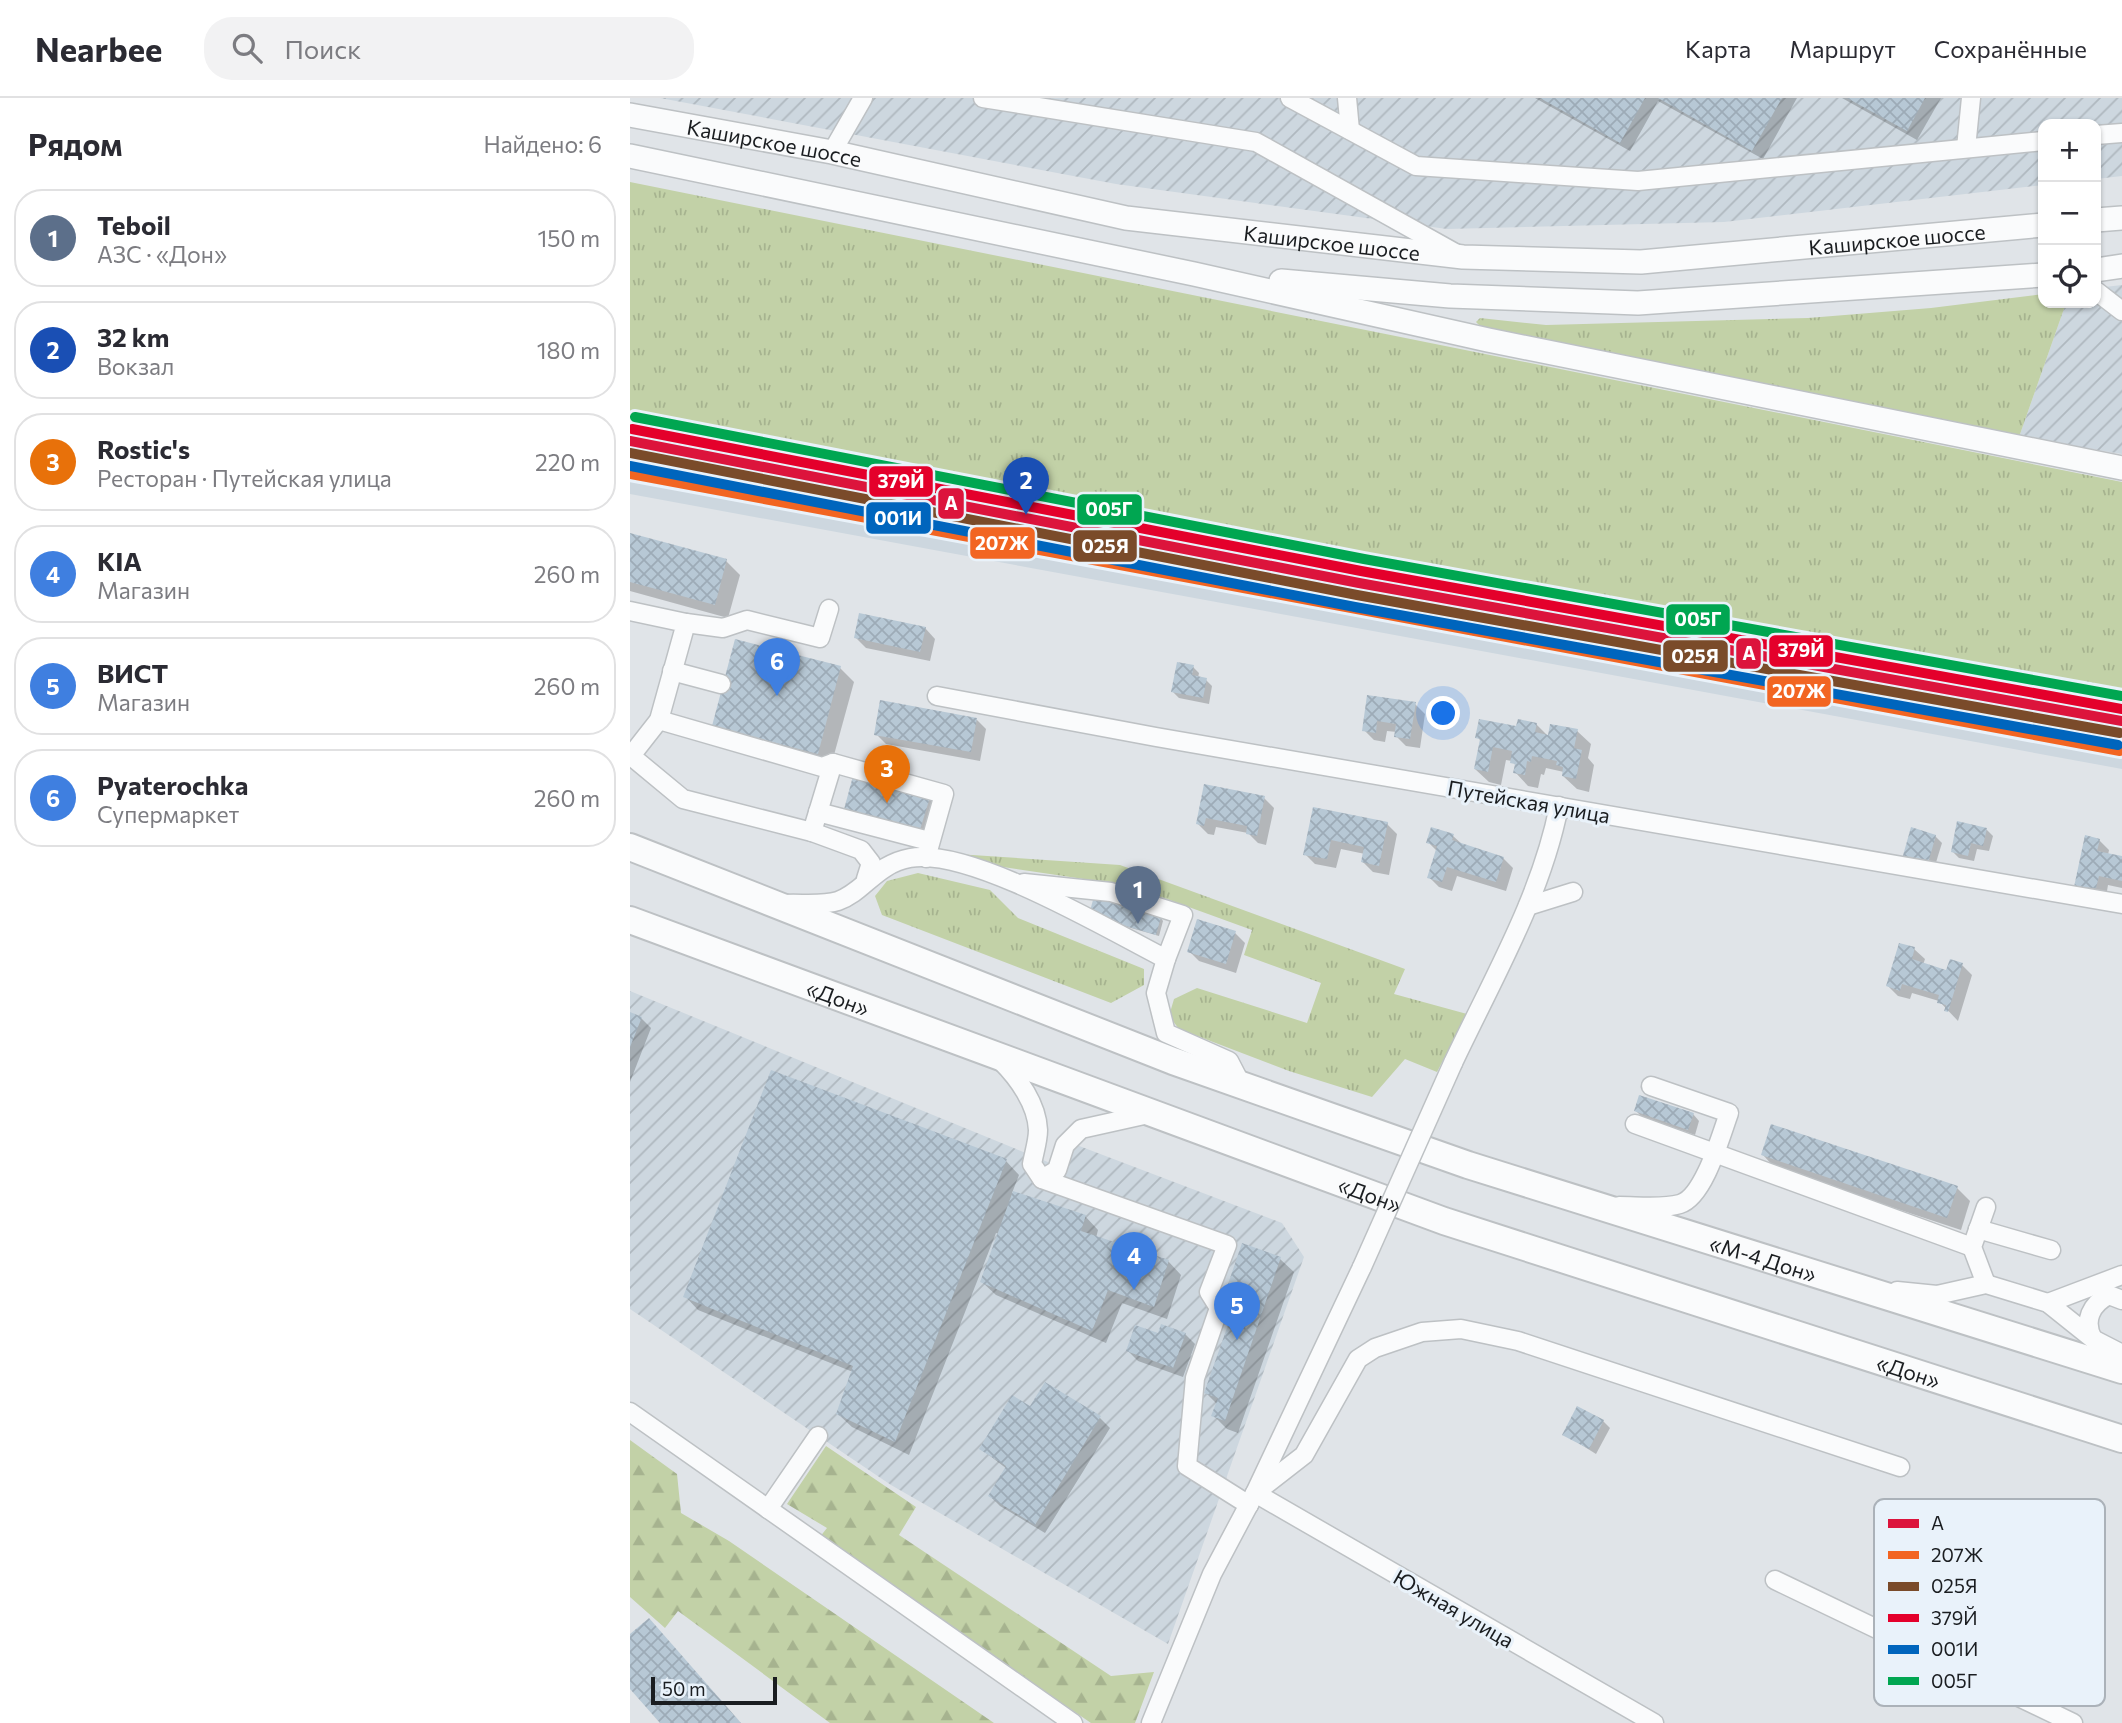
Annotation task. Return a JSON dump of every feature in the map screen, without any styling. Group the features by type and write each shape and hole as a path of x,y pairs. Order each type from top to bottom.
{"highway":[{"path":"632,845 775,904 1242,1086"},
{"name":"«Дон»","path":"630,920 1444,1221 2122,1439"},
{"name":"«М-4 Дон»","path":"1242,1086 1404,1142 1845,1286 2122,1370"}],"main road":[{"name":"Каширское шоссе","path":"630,115 832,152 1126,218 1463,257 1641,262 2038,225"},
{"path":"630,156 1194,274 1501,343 2122,468"},
{"path":"2101,220 2122,218"},
{"path":"2101,269 2122,266"},
{"name":"Каширское шоссе","path":"1194,274 1451,296 1637,303 2038,275"}],"street":[{"path":"832,152 863,98"},
{"path":"984,98 1256,142 1463,257"},
{"path":"1290,98 1416,166 1638,181 2038,141"},
{"path":"1347,98 1350,130"},
{"path":"1966,148 1971,98"},
{"path":"2101,135 2122,133"},
{"path":"2101,295 2122,311"},
{"path":"630,611 723,628 747,620 820,638 829,609"},
{"path":"687,623 660,720 630,757 683,799 812,832 861,850 871,863 866,879"},
{"path":"672,671 721,684"},
{"name":"Путейская улица","path":"937,696 1156,737 2122,904"},
{"path":"660,720 822,767 833,763 944,794 928,849 912,858 892,863 866,879 852,894 836,902 775,904"},
{"path":"812,832 833,763"},
{"path":"1151,1723 1212,1574 1252,1499 1363,1268 1453,1063 1528,906 1554,832 1559,806"},
{"path":"818,812 990,870 1166,959"},
{"path":"1014,882 1111,892 1183,915 1156,993 1166,1033 1230,1061 1242,1086"},
{"path":"1528,906 1573,892"},
{"path":"994,1054 1018,1078 1033,1109 1038,1130 1032,1164 1042,1179 1057,1170 1065,1145 1080,1129 1153,1113"},
{"path":"1605,1206 1681,1204 1698,1189 1715,1153 1729,1113 1651,1086"},
{"path":"1635,1124 1972,1247"},
{"name":"Южная улица","path":"1042,1179 1227,1245 1209,1292 1219,1308 1195,1378 1186,1466 1252,1499 1654,1723"},
{"path":"1986,1207 1972,1247 1986,1284"},
{"path":"1979,1228 2051,1250"},
{"path":"2048,1303 2122,1275"},
{"path":"1845,1286 1937,1295 1986,1284 2048,1303 2093,1339 2122,1354"},
{"path":"2093,1339 2088,1330 2091,1309 2098,1300 2109,1295 2122,1300"},
{"path":"1252,1499 1304,1455 1358,1359 1375,1348 1422,1332 1461,1329 1518,1341 1900,1467"},
{"path":"630,1412 1073,1723"},
{"path":"768,1509 818,1436"},
{"path":"1775,1580 1874,1628"},
{"path":"2037,1706 2072,1723"}],"shaded area":[{"path":"660,98 2122,98 2122,176 2101,178 2101,119 2038,119 2038,186 1724,222 1447,229 1116,184"},
{"path":"2122,285 2122,454 2019,437 2064,308 2101,308 2101,287"},
{"path":"630,428 2122,704 2122,769 630,494"},
{"path":"630,991 1060,1167 1074,1144 1282,1223 1304,1257 1168,1644 891,1485 630,1309"}],"green space":[{"path":"630,182 2122,482 2122,704 630,428"},
{"path":"2038,295 2038,308 2064,308 2019,437 1480,326 1476,322 1480,318 1546,325 1808,318 1931,308"},
{"path":"957,854 1120,865 1405,969 1394,994 1467,1014 1437,1072 1405,1059 1372,1097 1289,1071 1179,1029 1169,1016 1174,999 1197,988 1307,1023 1321,983 1244,955 1252,930 1131,886 956,860"},
{"path":"918,873 990,890 1018,918 1144,969 1144,985 1111,1003 882,915 875,896 887,881"},
{"path":"630,1440 677,1474 681,1513 729,1541 994,1723 830,1723 678,1611 665,1628 630,1597"},
{"path":"826,1446 916,1507 899,1535 1111,1676 1154,1672 1135,1723 1091,1723 819,1538 827,1528 787,1504"}],"building":[{"path":"1540,98 1645,98 1620,143"},
{"path":"1658,98 1782,98 1752,151"},
{"path":"1847,98 1925,98 1907,131"},
{"path":"630,533 727,559 715,605 630,582"},
{"path":"859,613 926,627 920,652 854,638"},
{"path":"735,639 841,666 818,754 712,726"},
{"path":"1177,662 1194,665 1192,675 1207,678 1203,698 1171,692"},
{"path":"1367,695 1416,702 1410,739 1394,737 1396,724 1377,721 1376,733 1362,731"},
{"path":"880,700 977,718 971,752 874,735"},
{"path":"1479,719 1516,726 1518,719 1537,723 1535,732 1548,735 1550,724 1578,729 1574,748 1582,750 1576,779 1562,776 1563,767 1556,765 1557,761 1532,756 1531,762 1527,761 1525,775 1513,773 1515,764 1510,763 1512,751 1493,747 1488,772 1474,769 1480,739 1475,738"},
{"path":"853,776 931,794 919,833 843,813"},
{"path":"1204,784 1265,796 1257,836 1246,834 1247,826 1206,818 1204,826 1196,824"},
{"path":"1313,807 1388,822 1379,866 1361,862 1364,847 1331,840 1327,859 1303,855"},
{"path":"1957,821 1987,828 1983,846 1971,843 1968,856 1951,852"},
{"path":"1431,827 1454,834 1452,840 1504,857 1496,882 1447,867 1442,882 1427,878 1437,846 1426,843"},
{"path":"1911,827 1936,835 1927,867 1902,859"},
{"path":"2085,835 2100,839 2097,851 2122,856 2122,881 2099,876 2096,888 2074,887"},
{"path":"1094,896 1161,917 1156,935 1089,915"},
{"path":"1197,919 1236,931 1226,964 1187,952"},
{"path":"1899,943 1915,947 1912,959 1946,970 1950,959 1963,963 1948,1012 1944,1011 1946,1005 1937,1003 1939,995 1902,984 1900,991 1886,986"},
{"path":"630,1012 642,1017 630,1047"},
{"path":"771,1070 1007,1159 895,1442 836,1414 853,1366 683,1297"},
{"path":"1639,1095 1694,1113 1688,1130 1634,1111"},
{"path":"1771,1124 1958,1186 1947,1218 1761,1155"},
{"path":"1013,1191 1086,1215 1081,1231 1169,1260 1154,1307 1108,1290 1092,1331 980,1282"},
{"path":"1242,1243 1281,1257 1225,1421 1211,1416 1218,1398 1204,1393 1241,1288 1228,1284"},
{"path":"1161,1324 1186,1333 1173,1368 1126,1351 1135,1325 1158,1333"},
{"path":"1045,1382 1101,1416 1035,1525 988,1496 1006,1466 979,1449 1012,1395 1030,1406"},
{"path":"1577,1406 1604,1420 1589,1449 1562,1435"},
{"path":"649,1618 741,1723 660,1723 630,1689 630,1634"}],"transit line":[{"name":"005Г","path":"635,417 1364,559 2122,696"},
{"name":"379Й","path":"632,429 1361,571 2122,709"},
{"name":"A","path":"630,441 1359,583 2122,721"},
{"name":"025Я","path":"630,453 1357,595 2120,733"},
{"name":"001И","path":"630,466 1355,607 2118,745"},
{"name":"207Ж","path":"630,474 2120,751"}],"place":[{"name":"32 km","path":"1026,515"},
{"name":"Pyaterochka","path":"777,696"},
{"name":"Rostic's","path":"887,803"},
{"name":"Teboil","path":"1138,924"},
{"name":"KIA","path":"1134,1290"},
{"name":"ВИСТ","path":"1237,1340"}]}
